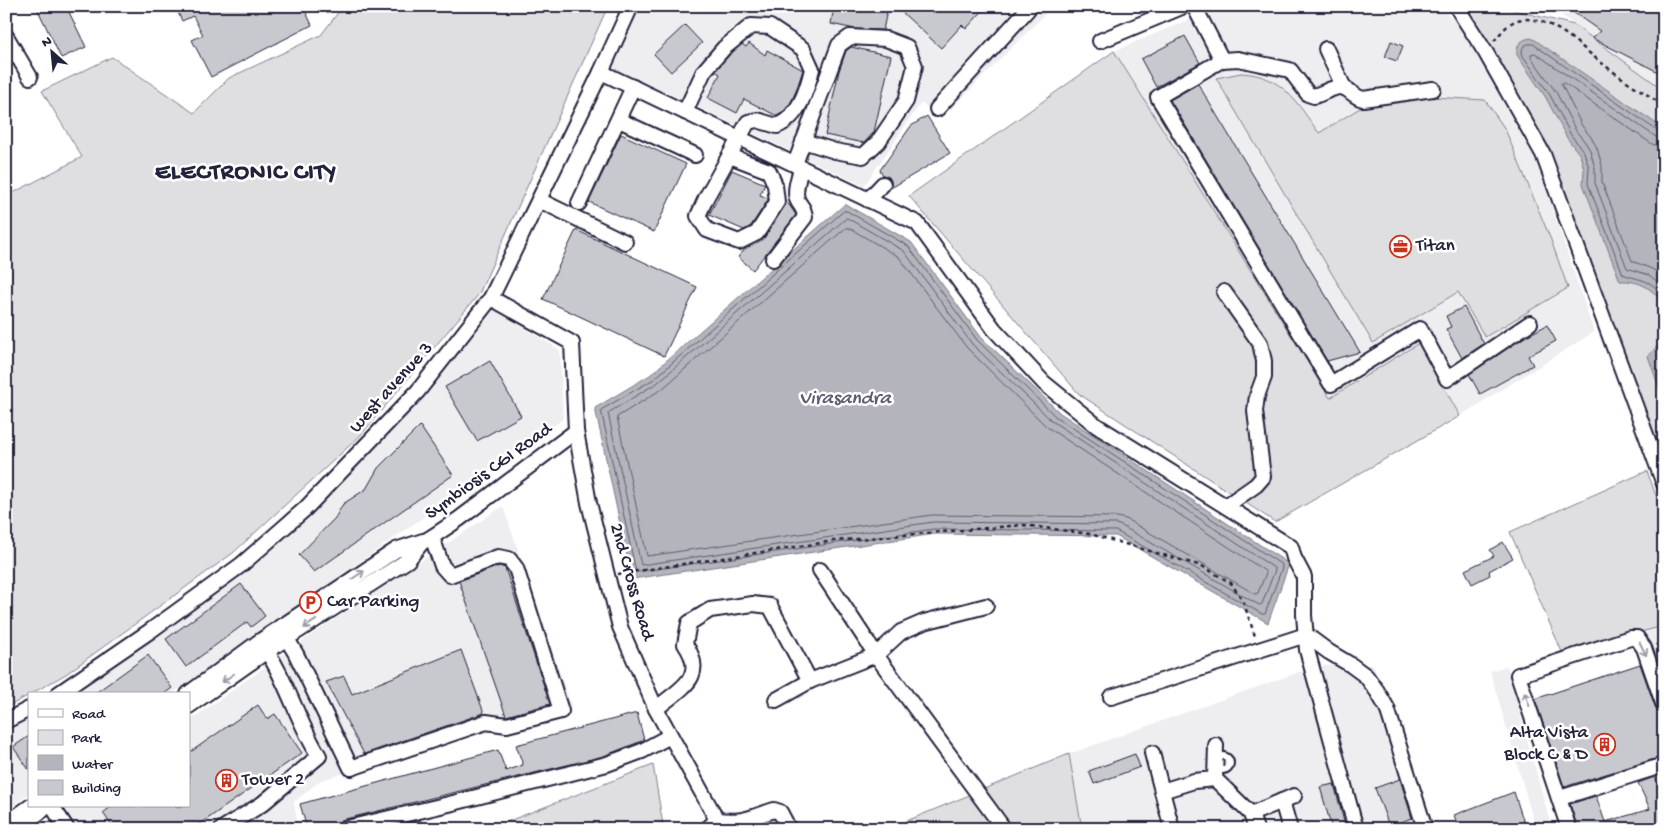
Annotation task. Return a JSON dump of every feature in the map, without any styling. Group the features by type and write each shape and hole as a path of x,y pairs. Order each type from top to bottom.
{"street":[{"name":"west avenue 3","path":"61,692 150,631 240,565 305,509 418,391 491,298 631,6"},
{"path":"936,109 1028,9 1024,6"},
{"path":"1100,42 1184,6"},
{"path":"1194,6 1222,60"},
{"path":"1456,6 1486,53 1543,154 1664,484"},
{"path":"685,112 704,71 724,48 751,26 770,27 802,49 812,69 807,89 793,114 785,122 777,126 757,120 748,122 698,216 707,230 738,242 757,234 777,202 775,185 769,171 730,156"},
{"path":"6,36 30,76"},
{"path":"773,259 805,217 804,208 798,200 796,190 798,166 804,141 839,46 850,37 886,39 907,47 914,66 906,101 878,142 863,156 835,151 804,141"},
{"path":"1326,49 1344,88"},
{"path":"1433,89 1358,98 1339,86 1314,96 1308,94 1290,70 1238,59 1222,60 1158,98 1331,384 1420,330 1447,379 1530,323"},
{"path":"601,72 917,223 994,329 1044,384 1097,426 1291,547 1294,558 1304,577 1307,650 1356,829"},
{"path":"579,203 633,87"},
{"path":"619,120 695,154"},
{"path":"868,200 883,184"},
{"path":"539,200 625,242"},
{"path":"1224,292 1260,343 1264,361 1264,377 1257,396 1255,411 1263,477 1256,486 1226,506"},
{"name":"2nd Cross Road","path":"491,298 572,342 576,431 589,503 620,627 656,709 712,825 751,819 774,810 780,812 789,829"},
{"name":"Symbiosis CGI Road","path":"190,693 284,633 408,560 427,539 576,431"},
{"path":"284,633 351,768 486,722 507,725 561,711 516,568 509,559 498,557 450,575 442,566 427,539"},
{"path":"820,570 876,655 1004,829"},
{"path":"656,709 691,678 695,668 692,654 685,644 689,623 710,610 754,604 770,606 810,681"},
{"path":"776,700 810,681 876,655 901,632 986,606"},
{"path":"1111,697 1306,635"},
{"path":"1306,635 1366,676 1377,690 1386,708 1425,829"},
{"path":"1568,829 1560,798 1518,675 1630,638 1637,638 1644,648 1664,706"},
{"path":"222,829 262,804 319,756 309,740 263,646"},
{"name":"Symbiosis CGI Road","path":"190,705 263,646"},
{"path":"6,721 28,710"},
{"path":"343,829 607,764 642,751 670,736"},
{"path":"1215,779 1216,745"},
{"path":"1152,753 1172,829"},
{"path":"1560,798 1664,765"},
{"path":"1162,791 1194,780 1215,779 1251,814 1256,829"},
{"path":"1251,814 1288,799 1290,829"},
{"path":"6,824 28,808"},
{"path":"17,829 45,808"},
{"path":"53,808 67,829"}],"path":[{"path":"1493,42 1509,24 1522,19 1544,24 1570,37 1603,65 1664,106"},
{"path":"607,576 834,541 1022,525 1090,534 1202,566 1231,583 1243,601 1259,650"}],"shaded area":[{"path":"640,6 1053,6 942,118 921,103 864,186 666,92 610,68"},
{"name":"Titan","path":"1221,6 1439,6 1461,27 1536,160 1594,332 1460,416 1419,343 1330,398 1114,51"},
{"path":"1550,6 1664,6 1664,90 1574,25"},
{"path":"494,309 560,350 563,419 175,692 68,692 245,569 312,512 425,395"},
{"path":"503,506 572,708 321,780 294,802 298,829 37,829 66,808 190,808 190,720 283,654"},
{"path":"1664,626 1664,687 1644,631"},
{"path":"1373,665 1433,829 1082,829 1069,754 1316,666"},
{"path":"1507,666 1552,829 1536,829 1490,671"},
{"path":"28,715 28,795 6,810 6,726"}],"green space":[{"path":"343,6 608,6 479,294 360,436 233,553 66,674 34,692 28,692 28,696 6,708 6,180 13,193 82,157 42,91 112,57 194,113 229,78 321,35"},
{"path":"1466,6 1497,6 1574,25 1664,90 1664,467 1576,222 1548,152"},
{"path":"1114,51 1330,398 1419,343 1460,416 1275,522 1079,394 909,196"},
{"path":"1241,73 1268,79 1278,85 1295,101 1319,133 1365,105 1415,96 1485,100 1505,129 1551,240 1568,288 1485,337 1458,292 1373,343 1216,78"},
{"path":"1647,471 1664,517 1664,626 1562,652 1510,532"},
{"path":"1069,754 1082,829 887,829"},
{"path":"653,765 663,825 657,829 488,829"}],"water":[{"path":"1531,38 1664,129 1664,309 1657,296 1641,284 1620,281 1583,184 1584,169 1580,155 1567,138 1546,98 1517,55 1517,48 1520,43"},
{"name":"Virasandra","path":"845,204 911,242 981,337 1060,413 1289,564 1268,623 1116,536 935,534 632,579 595,408 650,375"},
{"path":"1664,334 1664,402 1648,356 1659,344"}],"building":[{"path":"36,6 66,6 86,47 61,58"},
{"path":"175,6 303,6 312,25 211,77 192,40 203,35 193,16 182,21"},
{"path":"834,6 888,6 883,30 855,29 831,24"},
{"path":"895,6 987,6 966,29 962,25 941,48"},
{"path":"1564,6 1664,6 1664,75 1592,38 1600,31"},
{"path":"685,25 702,43 671,72 654,54"},
{"path":"1185,36 1200,63 1156,87 1141,59"},
{"path":"1391,41 1403,46 1397,61 1385,57"},
{"path":"749,43 765,55 767,50 803,70 791,102 777,116 744,99 737,113 708,98 720,74 715,71 742,44 746,47"},
{"path":"851,47 891,56 874,132 864,143 825,135 839,71 846,51"},
{"path":"1198,84 1360,352 1327,361 1170,100"},
{"path":"927,116 950,153 891,188 889,177 883,175 880,170 911,126"},
{"path":"621,134 686,164 654,232 589,202"},
{"path":"732,170 765,184 760,195 768,198 751,226 744,230 709,215"},
{"path":"786,202 796,215 753,270 738,257 745,249 764,238"},
{"path":"576,230 697,287 664,356 543,299"},
{"path":"1464,307 1484,344 1462,358 1446,329 1451,327 1446,316"},
{"path":"1547,325 1556,341 1528,356 1533,365 1480,394 1469,374 1523,338"},
{"path":"490,361 521,416 477,441 445,387"},
{"path":"420,426 453,475 314,572 299,555 335,518 343,504 366,489 378,468"},
{"path":"1503,542 1513,558 1489,571 1490,575 1472,584 1465,570 1494,556 1490,550"},
{"path":"499,566 505,568 550,704 506,716 459,581"},
{"path":"241,584 265,616 251,627 247,622 186,667 166,639"},
{"path":"461,650 484,713 364,754 326,682 344,676 352,694"},
{"path":"148,655 172,688 167,692 97,692"},
{"name":"Alta Vista Block C & D","path":"1640,664 1664,726 1664,756 1564,787 1535,699"},
{"name":"Tower 2","path":"258,705 267,719 275,714 302,753 193,829 114,829 103,813 109,808 190,808 190,752"},
{"path":"637,713 644,740 604,756 341,820 335,826 327,829 307,829 300,804 498,750 506,771 523,765 516,745"},
{"path":"28,737 28,769 13,747"},
{"path":"1135,754 1140,767 1094,784 1089,771"},
{"path":"1655,777 1664,796 1664,829 1578,829 1570,804 1596,796 1605,822 1650,809 1638,783"},
{"path":"1400,779 1412,818 1389,826 1375,788"},
{"path":"1334,784 1346,829 1332,829 1320,787"},
{"path":"1514,792 1526,829 1459,829 1454,815"},
{"path":"420,820 423,829 382,829"}],"place":[{"name":"Titan","path":"1400,246"},
{"name":"Car Parking","path":"311,602"},
{"name":"Alta Vista Block C & D","path":"1604,744"},
{"name":"Tower 2","path":"226,780"}],"district":[{"name":"ELECTRONIC CITY","path":"246,173"}]}
